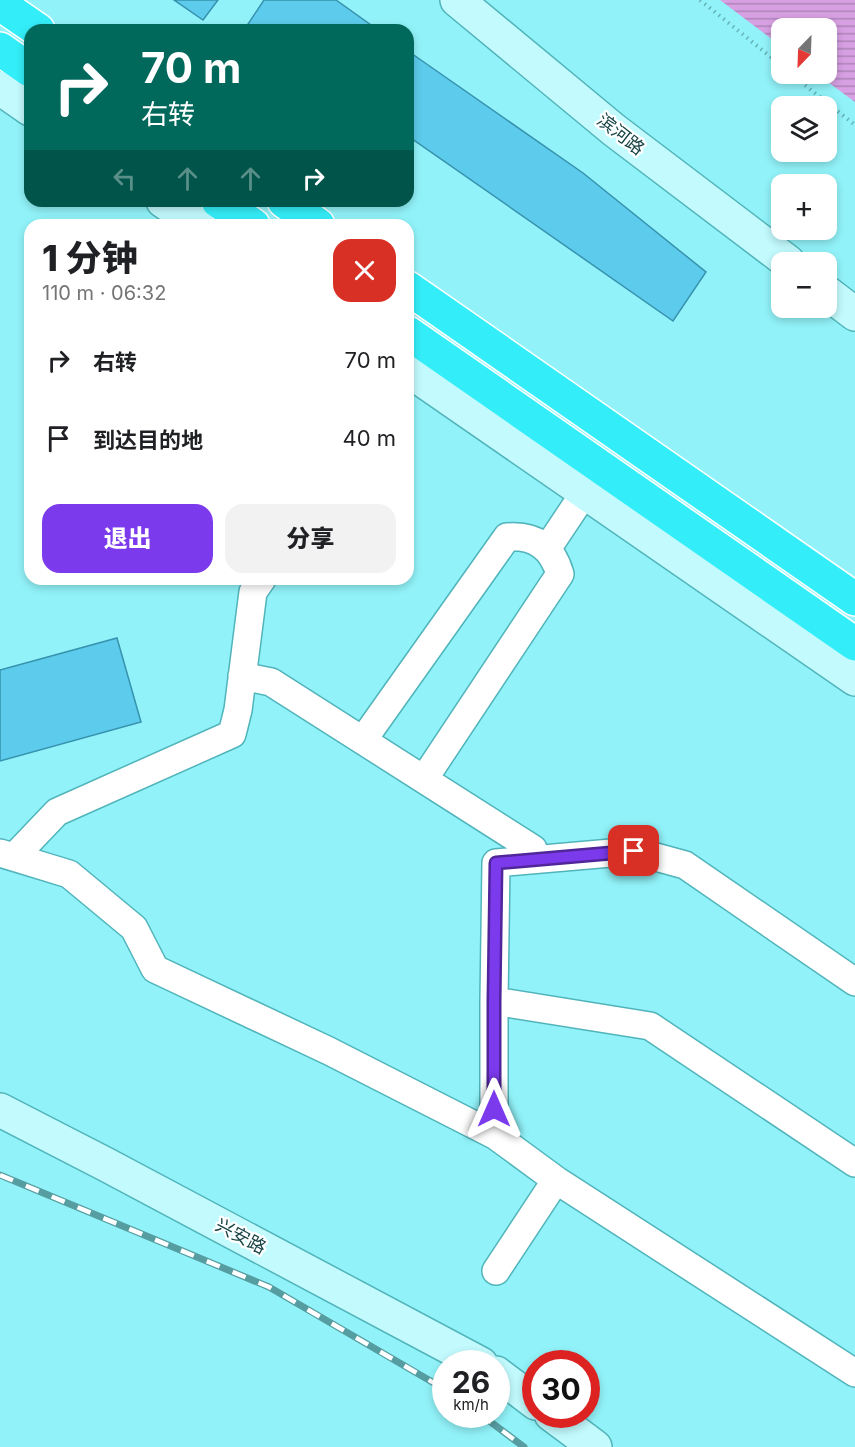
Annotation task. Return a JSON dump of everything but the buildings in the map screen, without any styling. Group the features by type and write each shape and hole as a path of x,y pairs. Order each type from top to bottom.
{"highway":[{"path":"0,4 29,24"},
{"path":"0,49 24,66"},
{"path":"227,207 244,219"},
{"path":"292,207 310,219"},
{"path":"414,292 855,599"},
{"path":"414,337 855,644"}],"street":[{"name":"滨河路","path":"457,0 614,130 775,252"},
{"path":"0,88 24,105"},
{"path":"172,207 190,219"},
{"path":"837,300 855,314"},
{"path":"414,374 855,679"},
{"path":"547,549 585,492"},
{"path":"363,740 507,537 529,538 539,543 547,549 560,574 424,779"},
{"path":"7,855 57,812 232,734 238,710 253,592 258,585"},
{"path":"243,676 271,682 533,849"},
{"path":"496,1136 494,1109 496,863 634,851 685,865 855,982"},
{"path":"7,855 69,874 134,928 155,969 329,1050 496,1136 556,1180 855,1373"},
{"path":"494,1001 650,1026 855,1163"},
{"name":"兴安路","path":"0,1110 455,1350"},
{"path":"496,1271 556,1180"},
{"path":"570,1428 595,1447"}],"path":[{"path":"700,0 771,57"},
{"path":"804,84 855,125"}],"shaded area":[{"path":"720,0 855,0 855,102 831,84 837,84 837,18 771,18 771,38"}],"railway":[{"path":"0,1175 269,1287 432,1382"},
{"path":"499,1428 524,1447"}],"route":[{"path":"494,1109 496,863 634,851"}]}
